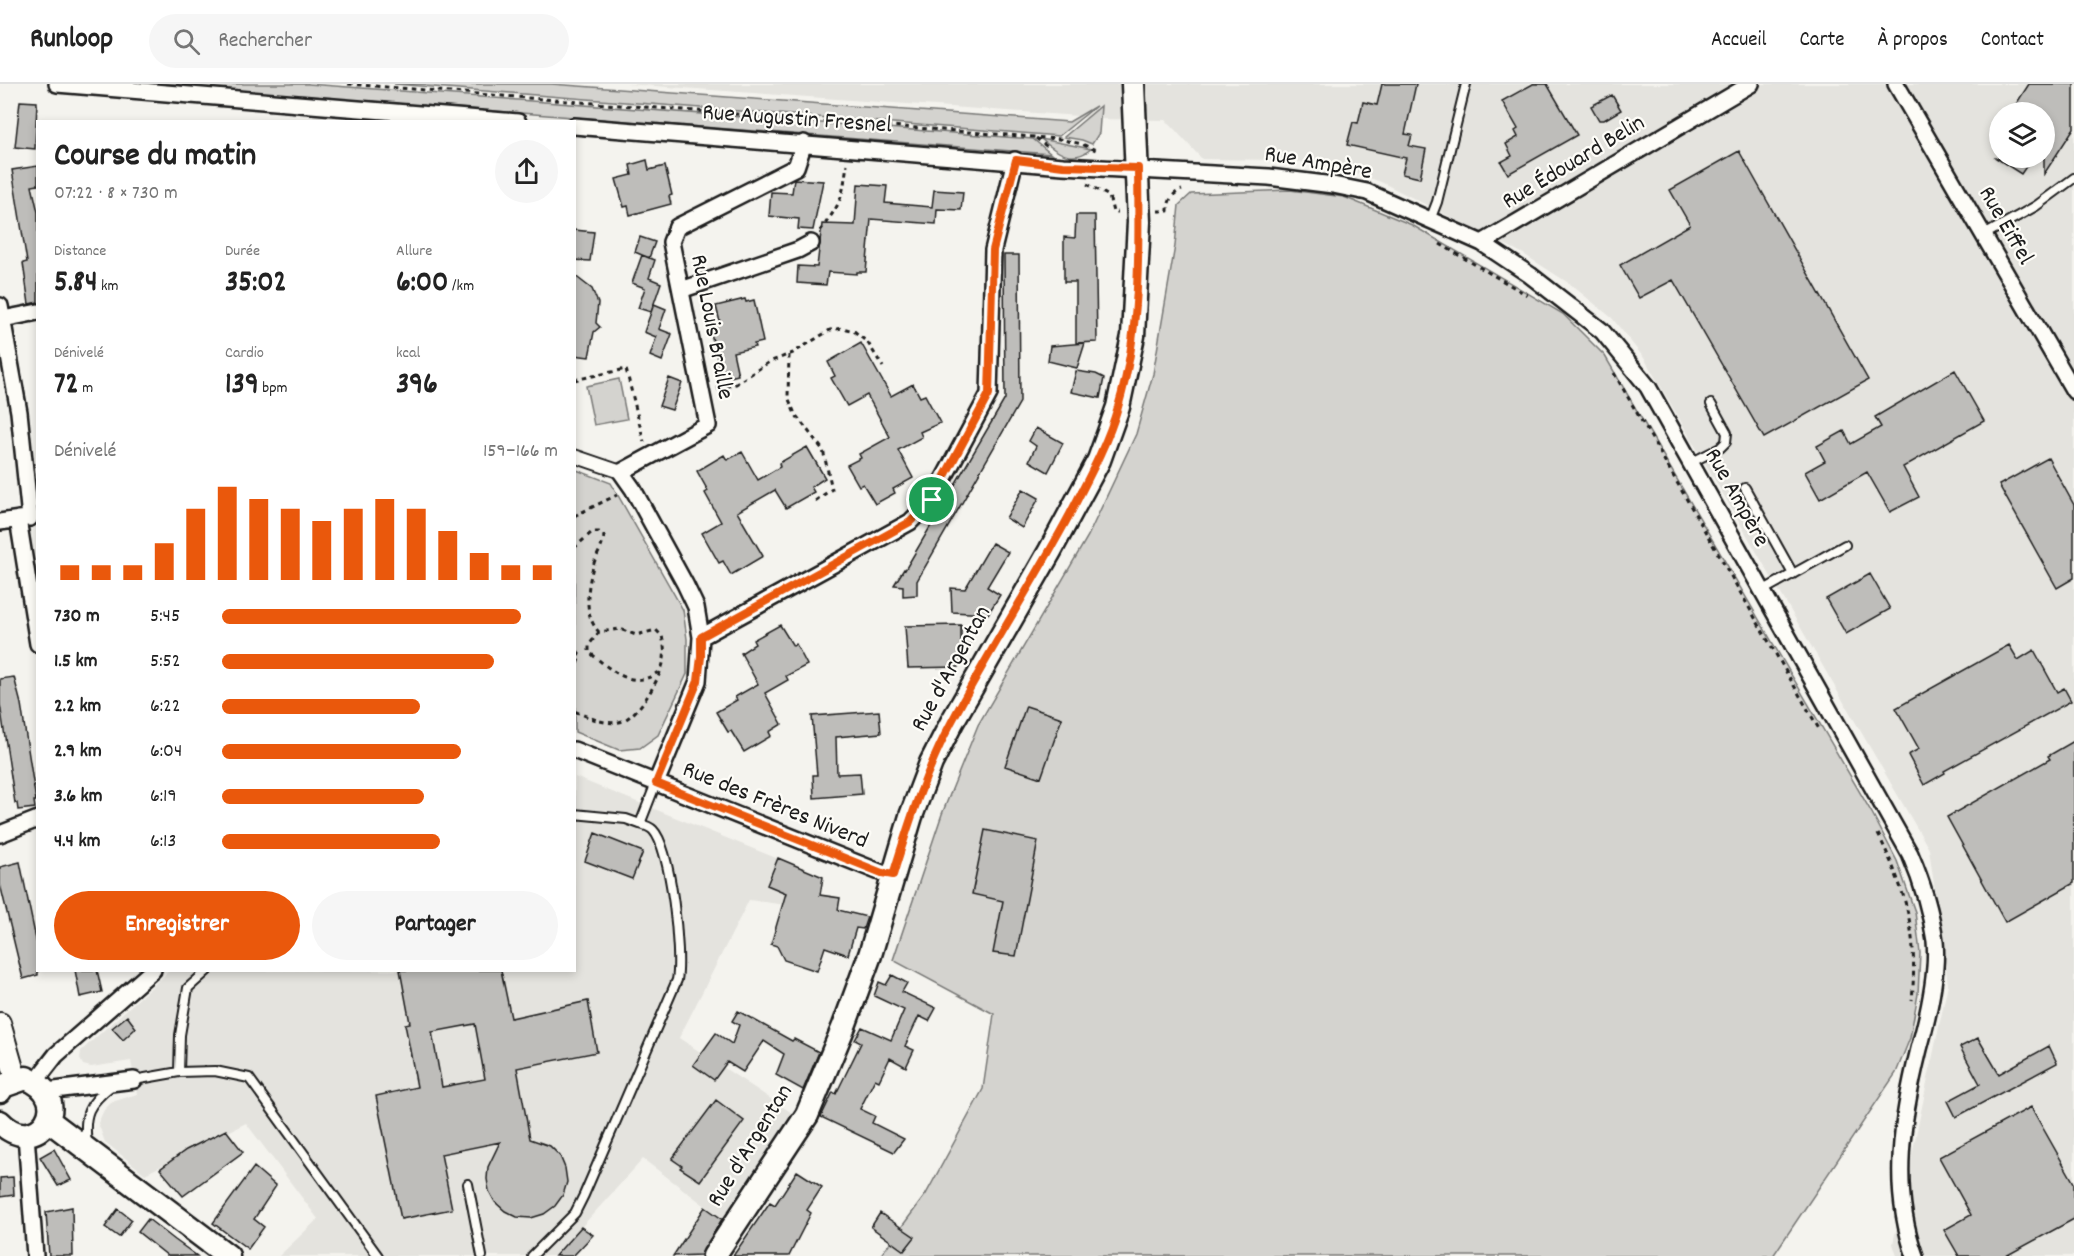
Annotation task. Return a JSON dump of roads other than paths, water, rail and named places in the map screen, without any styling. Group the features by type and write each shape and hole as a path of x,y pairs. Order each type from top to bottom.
{"main road":[{"name":"Rue d'Argentan","path":"714,1256 807,1115 844,1026 866,965 893,875 931,763 1099,460 1118,407 1133,336 1139,222 1132,84"},
{"path":"0,1123 11,1132 26,1135 40,1130 48,1119 51,1106 24,1086"},
{"path":"48,1119 228,1256"}],"street":[{"path":"57,84 327,114 470,120"},
{"name":"Rue Édouard Belin","path":"1482,243 1751,84"},
{"name":"Rue Eiffel","path":"1896,84 2072,382"},
{"name":"Rue Augustin Fresnel","path":"576,126 1016,160 1063,166 1138,168"},
{"name":"Rue Louis Braille","path":"621,472 708,425 671,242 677,227 796,167 804,143"},
{"path":"701,637 910,522 932,500 989,394 993,250 1016,160"},
{"name":"Rue Ampère","path":"1138,168 1269,177 1367,192 1482,243 1530,275 1602,331 1648,387 1910,854 1925,890 1935,943 1930,1008 1908,1095 1900,1154 1900,1193 1915,1256"},
{"path":"681,290 798,250 811,243"},
{"path":"36,312 1,313 19,412 36,619"},
{"path":"576,457 621,472 632,486 696,607 701,637 698,681 656,783"},
{"path":"0,522 28,518"},
{"name":"Rue des Frères Niverd","path":"576,751 882,873 893,875"},
{"path":"0,834 36,820"},
{"path":"24,1086 151,972"},
{"path":"2,1032 24,1086"},
{"path":"24,1086 114,1083 134,1080"},
{"path":"26,1135 35,1256"}],"lane":[{"path":"1430,220 1437,202 1466,84"},
{"path":"1984,235 2036,206 2074,178"},
{"path":"1690,463 1720,448 1726,442 1727,433 1711,404"},
{"path":"1745,488 1793,574"},
{"path":"1762,591 1845,545"},
{"path":"640,824 656,783"},
{"path":"532,1256 575,1213 585,1195 677,980 679,956 664,851 652,830 626,819 576,814"},
{"path":"179,1072 180,1035 188,988 206,972"},
{"path":"134,1080 179,1072 215,1071 249,1078 378,1256"},
{"path":"88,1151 86,1130 88,1110 95,1098 114,1083"},
{"path":"468,1184 482,1256"}]}
